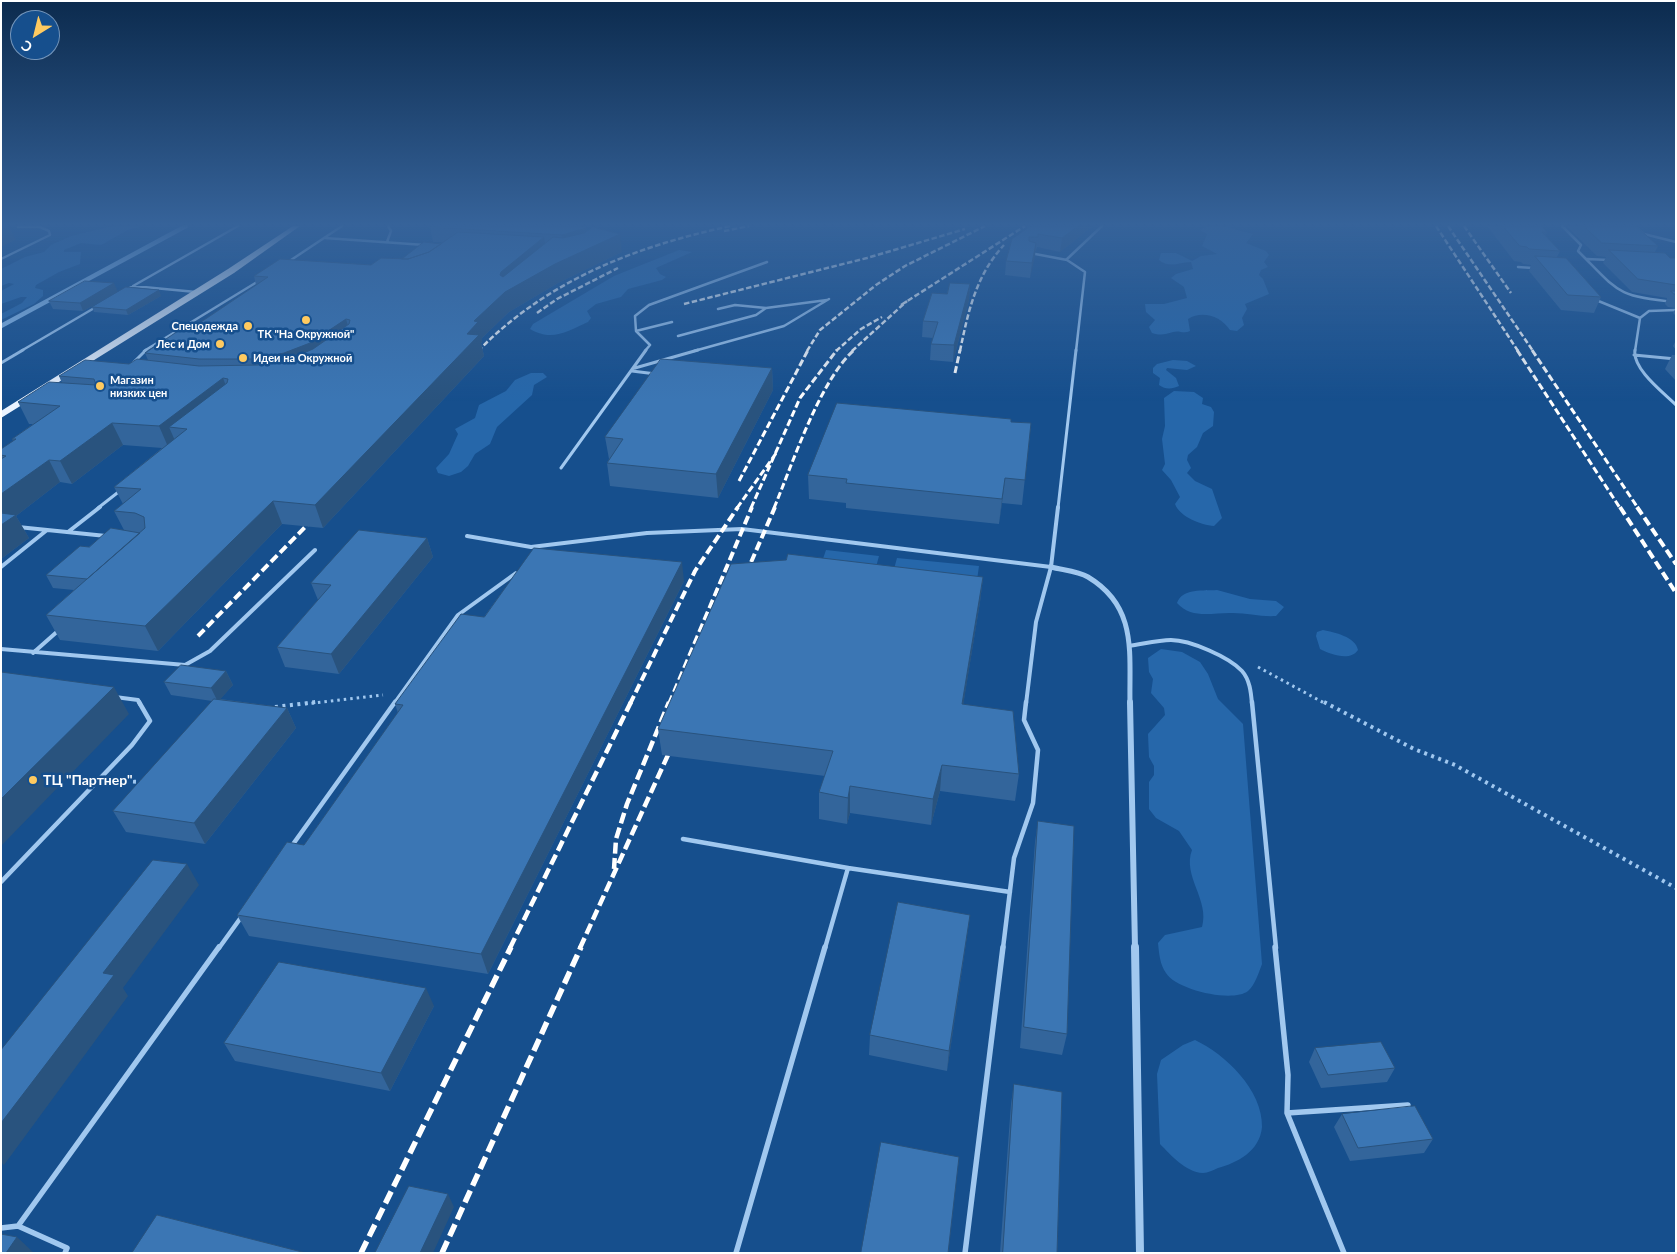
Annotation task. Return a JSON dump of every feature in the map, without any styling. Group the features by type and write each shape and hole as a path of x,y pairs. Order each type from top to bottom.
{"main road":[{"path":"1,415 36,397 209,285"}],"street":[{"path":"1051,566 1088,576 1115,598 1129,630 1140,1253"}],"lane":[{"path":"129,368 140,354 253,285"},
{"path":"561,468 650,345 636,331 635,316 649,304 704,285"},
{"path":"965,1253 1014,858 1034,803 1038,750 1024,720 1036,622 1051,566 1084,285"},
{"path":"1610,285 1621,293 1651,300 1676,302"},
{"path":"125,291 133,286 198,292"},
{"path":"635,368 784,326 829,299 766,308 735,305 718,309"},
{"path":"1594,299 1640,318"},
{"path":"1,363 100,305"},
{"path":"678,336 756,315 766,308"},
{"path":"1676,310 1649,311 1640,318 1634,354 1642,372 1676,405"},
{"path":"636,331 672,322"},
{"path":"1634,354 1676,359"},
{"path":"129,368 138,365"},
{"path":"632,371 660,374"},
{"path":"68,532 123,489"},
{"path":"10,526 116,537"},
{"path":"468,536 531,547 647,533 742,529 1051,566"},
{"path":"1,567 47,530"},
{"path":"1,649 185,666 210,651 315,550"},
{"path":"286,854 458,615 516,574"},
{"path":"33,653 63,627"},
{"path":"1129,646 1172,640 1200,647 1225,659 1242,671 1250,687 1288,1075 1287,1113 1344,1253"},
{"path":"1,882 132,746 150,721 138,700 108,696"},
{"path":"683,839 848,868 1010,892"},
{"path":"736,1253 848,868"},
{"path":"18,1226 245,911"},
{"path":"1287,1113 1408,1105"},
{"path":"1,1228 18,1226 67,1248 65,1253"}],"path":[{"path":"1252,661 1264,672 1414,749 1455,765 1676,888"},
{"path":"268,707 402,692"},
{"path":"100,780 152,783"}],"shaded area":[{"path":"13,285 37,285 35,288 43,290 43,296 34,304 1,320 1,314 22,303 27,297 21,297 1,304 1,291"},
{"path":"600,285 645,285 628,289 621,297 596,304 587,311 591,318 588,322 567,332 546,335 530,329 533,324"},
{"path":"1180,285 1265,285 1269,294 1245,304 1247,309 1242,318 1244,325 1237,331 1230,330 1222,321 1216,318 1199,315 1188,319 1190,331 1161,335 1152,333 1149,327 1155,320 1146,312 1145,304 1164,304 1187,298 1184,287"},
{"path":"1173,360 1187,361 1196,366 1187,370 1167,368 1166,370 1176,378 1179,386 1164,388 1159,385 1160,378 1153,373 1153,368 1157,364"},
{"path":"531,373 543,373 547,377 534,385 532,395 497,427 490,444 475,454 468,466 461,472 449,476 438,473 436,468 449,454 458,434 455,429 475,418 479,405 506,391 515,380"},
{"path":"1174,391 1194,392 1203,398 1202,404 1211,407 1214,412 1213,426 1203,433 1197,447 1188,455 1187,460 1191,468 1187,473 1195,481 1212,489 1222,518 1214,526 1197,522 1181,513 1175,504 1180,497 1171,480 1162,470 1165,464 1162,439 1165,426 1164,398"},
{"path":"826,550 879,556 870,589 815,582"},
{"path":"897,558 979,566 974,601 888,591"},
{"path":"1217,590 1250,599 1276,601 1284,607 1276,616 1233,613 1204,614 1189,612 1177,603 1180,598 1188,593"},
{"path":"1323,630 1349,638 1358,650 1350,656 1340,656 1320,649 1316,636 1317,632"},
{"path":"1161,649 1182,652 1200,662 1208,674 1218,699 1243,724 1262,964 1253,985 1248,991 1241,994 1230,996 1218,995 1181,985 1166,973 1160,959 1158,943 1165,935 1202,927 1203,917 1200,898 1190,869 1192,850 1179,831 1156,818 1149,809 1149,782 1154,775 1154,766 1149,757 1148,734 1165,715 1164,708 1151,693 1153,679 1149,672 1148,658"},
{"path":"1195,1040 1218,1054 1240,1075 1256,1100 1261,1113 1262,1127 1257,1143 1246,1155 1233,1163 1203,1173 1190,1170 1184,1166 1160,1144 1157,1074 1161,1060 1183,1045"}],"building":[{"path":"79,285 111,285 80,303 49,301"},
{"path":"257,285 518,285 505,292 474,321 478,322 467,334 479,335 315,505 273,501 145,626 46,615 145,528 144,517 135,513 114,511 141,489 114,487 187,429 169,427 227,383 228,379 223,378 159,426 112,423 60,461 49,460 1,494 1,459 6,456 1,455 1,449 16,439 12,439 60,406 18,402 49,382 96,385 94,379 59,376 85,360 129,364 137,359 199,366 258,365 287,360 313,349 349,324 350,320 346,319 310,343 284,353 257,359 199,359 145,353 190,323 198,324"},
{"path":"950,285 970,285 954,345 931,344 938,322 923,321 932,293 947,294"},
{"path":"1559,285 1590,285 1601,297 1568,295"},
{"path":"126,287 159,290 126,310 92,307"},
{"path":"661,359 772,368 716,474 607,463 623,439 605,437"},
{"path":"837,403 1011,419 1011,422 1031,423 1025,480 1005,478 1002,499 846,483 847,479 808,475"},
{"path":"1,513 16,515 1,525"},
{"path":"111,528 140,533 87,579 46,575 80,546 89,547"},
{"path":"359,530 427,538 331,654 277,647 331,585 311,583"},
{"path":"534,548 682,562 481,954 237,915 287,842 304,845 403,705 395,704 461,614 484,617"},
{"path":"788,554 983,577 962,704 1013,711 1019,774 942,765 933,799 850,786 848,798 819,792 833,751 658,729 731,564 786,560"},
{"path":"181,665 226,671 211,688 164,682"},
{"path":"1,672 114,687 1,799"},
{"path":"214,699 287,708 194,823 113,811"},
{"path":"1038,821 1074,826 1067,1034 1024,1027"},
{"path":"153,860 187,864 103,973 114,975 1,1123 1,1050"},
{"path":"898,902 970,915 949,1051 870,1035"},
{"path":"279,962 426,988 381,1073 224,1043"},
{"path":"1381,1042 1395,1068 1328,1075 1315,1048"},
{"path":"1014,1084 1062,1092 1057,1253 1003,1253"},
{"path":"1415,1106 1433,1139 1358,1148 1342,1114"},
{"path":"881,1142 959,1157 948,1253 861,1253"},
{"path":"409,1186 448,1194 420,1253 375,1253"},
{"path":"157,1215 306,1253 132,1253"},
{"path":"1,1234 17,1237 6,1253 1,1253"}],"waterway":[{"path":"1,326 78,285"}],"railway":[{"path":"478,351 533,304 566,285"},
{"path":"537,313 557,299 585,285"},
{"path":"684,304 761,285"},
{"path":"807,351 820,330 877,285"},
{"path":"906,302 933,285"},
{"path":"960,351 966,322 978,285"},
{"path":"1474,285 1518,351"},
{"path":"1488,285 1533,351"},
{"path":"1505,285 1511,293"},
{"path":"852,351 906,302"},
{"path":"901,305 906,302"},
{"path":"837,350 861,329 882,317"},
{"path":"472,358 480,350"},
{"path":"739,481 808,350"},
{"path":"774,456 800,398 837,350"},
{"path":"774,508 818,402 841,364 854,350"},
{"path":"955,373 960,350"},
{"path":"1517,350 1620,508"},
{"path":"1532,350 1638,508"},
{"path":"774,456 777,452"},
{"path":"737,508 774,456"},
{"path":"751,508 774,456"},
{"path":"630,704 695,571 738,507"},
{"path":"669,704 752,507"},
{"path":"746,574 775,507"},
{"path":"1620,507 1676,593"},
{"path":"1637,507 1676,564"},
{"path":"198,636 316,516"},
{"path":"510,948 631,702"},
{"path":"614,869 616,839 627,804 669,702"},
{"path":"580,948 673,744"},
{"path":"361,1253 511,947"},
{"path":"442,1253 581,947"}],"place":[{"name":"ТК \"На Окружной\"","path":"306,320"},
{"name":"Спецодежда","path":"248,326"},
{"name":"Лес и Дом","path":"220,344"},
{"name":"Идеи на Окружной","path":"243,358"},
{"name":"Магазин низких цен","path":"100,386"},
{"name":"ТЦ \"Партнер\"","path":"33,780"}]}
